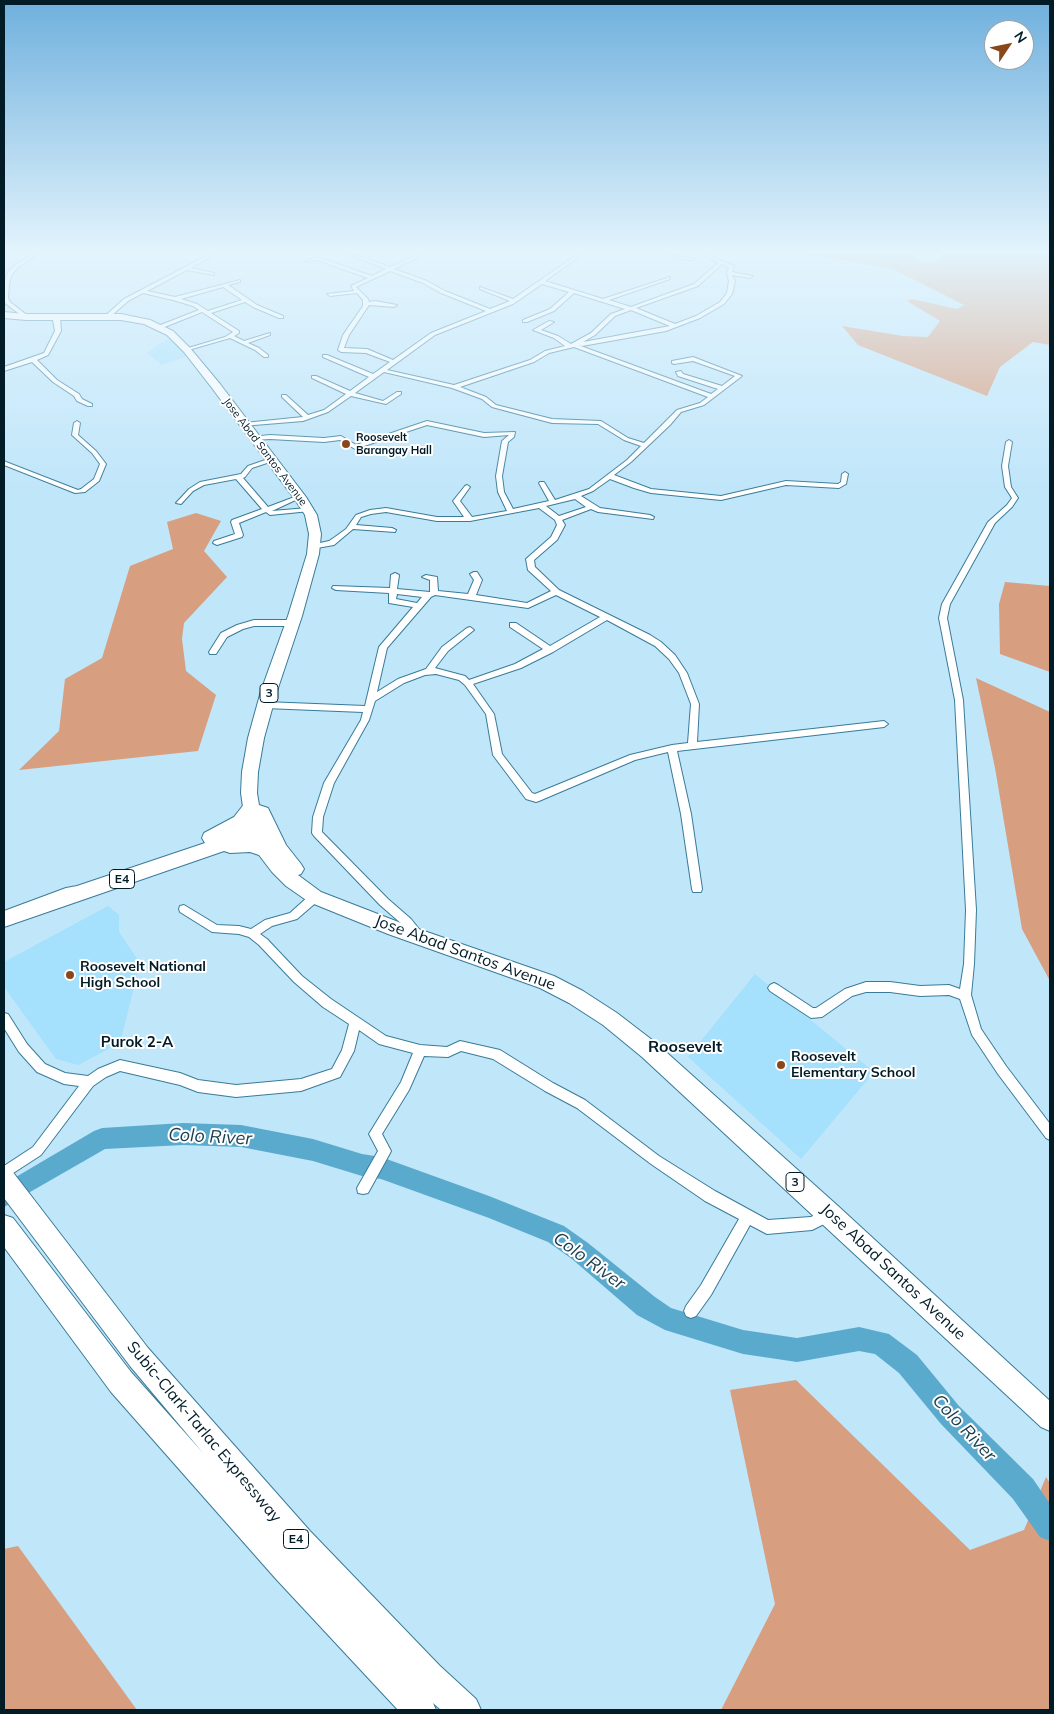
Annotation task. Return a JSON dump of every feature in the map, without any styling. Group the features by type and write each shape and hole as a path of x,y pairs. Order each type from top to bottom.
{"highway":[{"name":"Jose Abad Santos Avenue","path":"171,334 187,350 299,497 308,510 314,528 314,547 293,623 256,738 250,772 249,793 255,828 272,849 292,881 315,897 419,937 547,982 576,997 610,1019 649,1050 830,1214 1050,1418"},
{"name":"Jose Abad Santos Avenue","path":"251,808 262,813 272,849 303,877 349,910"},
{"name":"E4","path":"205,846 240,822 251,808"},
{"name":"E4","path":"4,919 205,846 247,835 255,828"},
{"name":"E4","path":"205,846 240,845 272,849"},
{"name":"Subic-Clark-Tarlac Expressway","path":"4,1179 139,1357 299,1542 429,1677 465,1710"},
{"name":"Subic-Clark-Tarlac Expressway","path":"4,1227 121,1382 281,1560 420,1710"}],"street":[{"path":"4,369 46,354 51,349 57,334"},
{"path":"187,350 234,334"},
{"path":"242,343 268,334"},
{"path":"347,334 340,348 367,351 394,362"},
{"path":"244,425 307,418 326,411 433,334"},
{"path":"547,334 711,396"},
{"path":"573,345 593,334"},
{"path":"454,386 532,361 547,352 573,345 641,334"},
{"path":"230,336 257,349 266,356"},
{"path":"325,356 374,377"},
{"path":"314,547 331,543 344,534 358,516 379,510 437,519 470,519 554,502 591,490 610,476 668,424 679,411 698,406 738,375 693,358 674,362"},
{"path":"33,360 55,381 77,395 79,400 90,405"},
{"path":"382,370 454,386 484,398 494,406 552,421 598,422 626,439 644,445"},
{"path":"679,372 680,375 721,388"},
{"path":"314,377 352,394 386,403 399,393"},
{"path":"284,396 307,418"},
{"path":"4,463 77,492 83,491 96,480 103,464 94,452 75,435 77,423"},
{"path":"254,438 270,437 315,440 341,438 355,447 427,423 484,435 513,433 505,441 499,476 501,492 511,512"},
{"path":"1009,442 1005,466 1006,478 1008,487 1015,498 1010,506 992,522 946,604 943,618 959,700 971,910 969,964 965,995 976,1031 1002,1070 1050,1134"},
{"path":"179,503 184,496 202,483 245,475 252,466 271,460"},
{"path":"610,476 636,488 720,498 786,482 839,486 844,483 845,474"},
{"path":"238,477 270,513 308,510"},
{"path":"542,483 554,502"},
{"path":"467,487 456,501 459,508 470,519"},
{"path":"576,496 591,507 650,518"},
{"path":"217,543 239,535 235,522 299,497"},
{"path":"540,505 558,519 561,524 558,533 532,557 529,563 534,572 556,592 658,644 672,657 683,673 695,704 692,745"},
{"path":"558,519 591,507"},
{"path":"350,527 392,530"},
{"path":"471,597 478,580 474,574"},
{"path":"395,575 392,602 418,606"},
{"path":"419,937 407,922 384,902 318,833 318,816 329,783 338,765 361,730 371,704 383,647 418,606 431,594 434,579 426,578"},
{"path":"336,588 471,597 528,606 556,592"},
{"path":"468,683 510,669 550,650 606,617"},
{"path":"213,652 224,635 240,627 254,623 293,623"},
{"path":"513,625 550,650"},
{"path":"429,671 445,649 470,630"},
{"path":"266,705 371,704 401,682 429,671 452,674 468,683 490,714 498,755 529,796 536,798 633,757 672,748 884,724"},
{"path":"672,748 686,814 697,889"},
{"path":"252,934 269,923 292,916 315,897"},
{"path":"184,908 210,926 252,934 263,942 298,979 327,1003 383,1040 420,1050 448,1052 460,1046 496,1054 549,1087 581,1104 655,1160 746,1217 767,1227 812,1223 830,1214"},
{"path":"774,988 811,1013 818,1012 849,992 866,987 890,987 920,991 949,990 965,995"},
{"path":"4,1018 23,1048 42,1068 64,1078 89,1082"},
{"path":"4,1173 37,1151 89,1082 102,1073 120,1065 180,1079 198,1086 236,1091 300,1085 336,1073 348,1051 355,1023"},
{"path":"365,1185 386,1151 375,1134 404,1086 420,1050"},
{"path":"691,1311 706,1290 746,1217"}],"shaded area":[{"path":"849,334 891,334 928,337 930,334 1050,334 1050,345 1033,342 1000,367 987,396 858,345"},
{"path":"171,339 188,356 162,365 147,353 160,343"},
{"path":"196,513 221,521 204,551 227,577 184,623 182,639 186,671 216,695 198,751 19,770 59,731 65,679 102,658 130,566 173,549 167,522"},
{"path":"1005,582 1050,586 1050,672 1000,654 999,604"},
{"path":"976,678 1050,712 1050,981 1022,929 995,768"},
{"name":"Roosevelt National High School","path":"108,906 119,915 119,932 140,963 120,1043 78,1065 56,1059 4,987 4,962"},
{"name":"Roosevelt Elementary School","path":"755,974 874,1072 801,1159 688,1057"},
{"path":"796,1380 970,1550 1024,1530 1046,1477 1050,1483 1050,1710 721,1710 775,1604 730,1390"},
{"path":"18,1546 137,1710 4,1710 4,1549"}],"waterway":[{"name":"Colo River","path":"4,1196 102,1139 183,1134 241,1136 313,1150 362,1165 381,1168 489,1207 556,1234 580,1251 646,1306 665,1318 743,1342 797,1350 859,1339 880,1343 908,1364 950,1415 1023,1489 1050,1527"}],"place":[{"name":"Roosevelt Barangay Hall","path":"346,444"},
{"name":"Roosevelt National High School","path":"70,975"},
{"name":"Roosevelt Elementary School","path":"781,1065"}],"district":[{"name":"Purok 2-A","path":"137,1042"},
{"name":"Roosevelt","path":"685,1047"}]}
